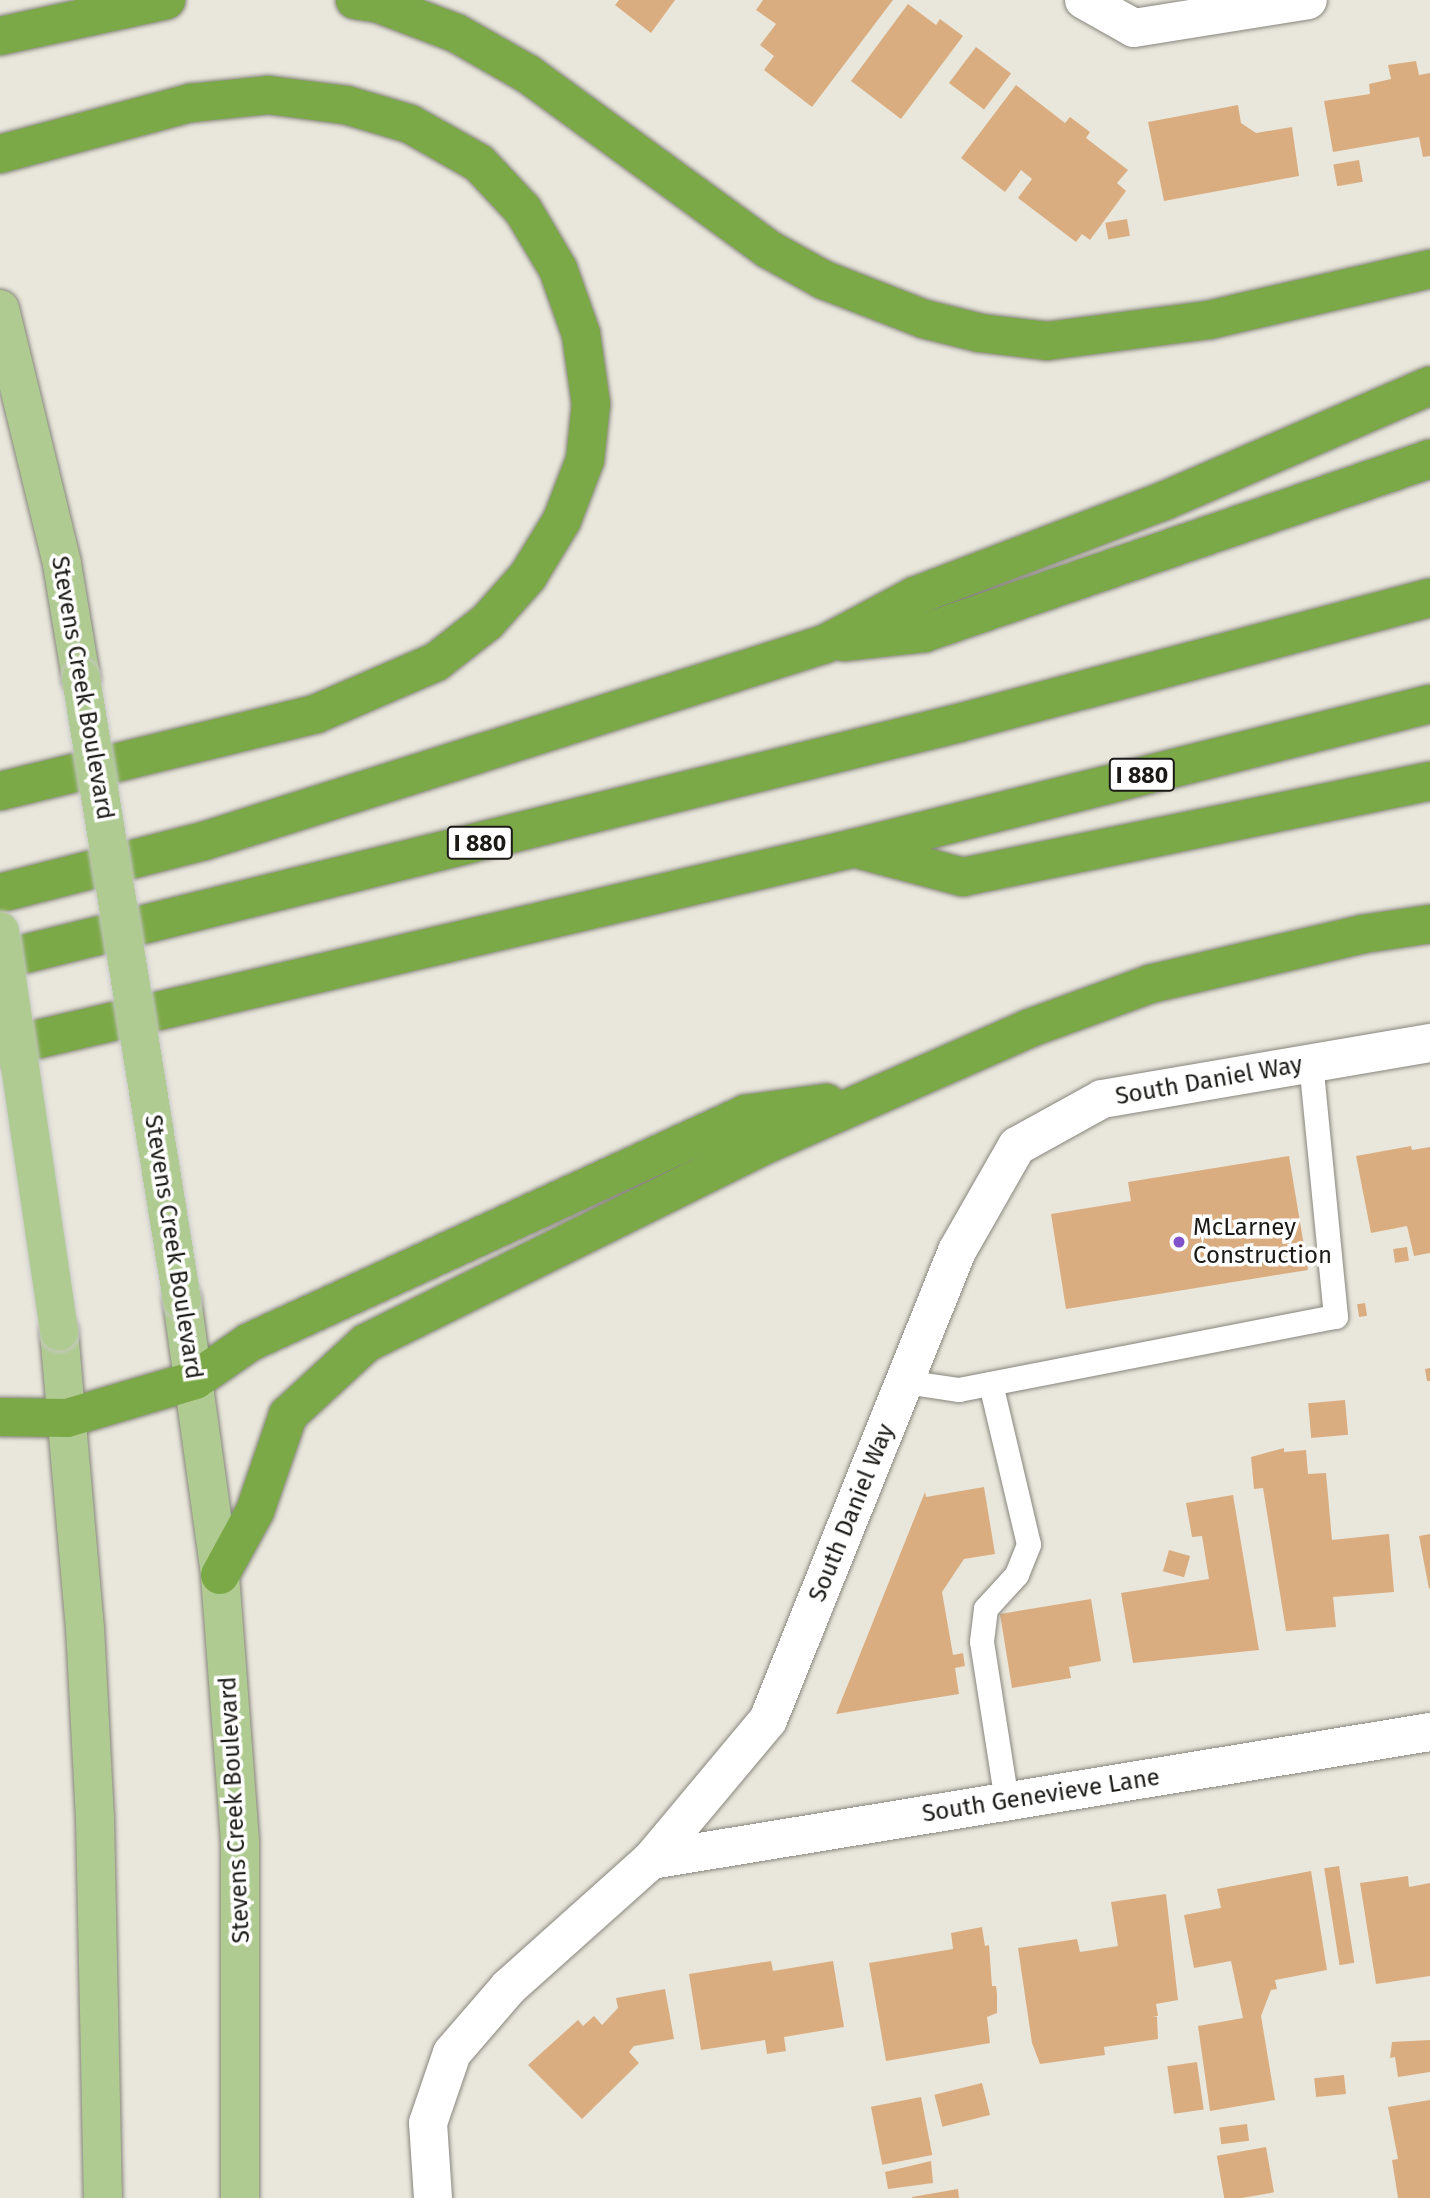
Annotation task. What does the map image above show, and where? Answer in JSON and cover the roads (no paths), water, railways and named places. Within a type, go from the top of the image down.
[{"type":"highway","points":[[0,36],[166,0]]},
{"type":"highway","points":[[355,0],[377,3],[456,33],[528,74],[768,249],[824,280],[924,319],[1046,341],[1209,320],[1430,270]]},
{"type":"highway","points":[[0,154],[191,103],[268,95],[346,105],[410,124],[479,163],[523,210],[558,270],[581,334],[591,404],[584,460],[562,520],[528,576],[487,622],[436,662],[316,714],[0,791]]},
{"type":"highway","points":[[1303,300],[1430,251]]},
{"type":"highway","points":[[0,893],[204,841],[825,644],[915,596],[1164,501],[1430,386]]},
{"type":"highway","points":[[825,644],[924,634],[1430,459]]},
{"type":"highway","name":"I 880","points":[[0,960],[946,726],[1430,598]]},
{"type":"highway","name":"I 880","points":[[0,1048],[855,848],[1430,704]]},
{"type":"highway","points":[[855,848],[963,877],[1430,781]]},
{"type":"highway","points":[[220,1575],[255,1511],[288,1415],[366,1343],[867,1098],[1030,1028],[1150,984],[1363,934],[1430,924]]},
{"type":"highway","points":[[0,1417],[67,1418],[195,1380],[250,1342],[746,1114],[867,1098]]},
{"type":"main road","name":"Stevens Creek Boulevard","points":[[0,309],[39,462],[76,648],[195,1380],[220,1575],[240,1843],[240,2198]]},
{"type":"main road","points":[[0,931],[59,1332],[67,1418],[95,1819],[103,2198]]},
{"type":"street","points":[[1084,0],[1134,28],[1308,0]]},
{"type":"street","name":"South Daniel Way","points":[[433,2198],[428,2123],[452,2053],[509,1987],[651,1860],[768,1720],[957,1251],[1017,1146],[1102,1099],[1430,1043]]},
{"type":"street","name":"South Genevieve Lane","points":[[651,1860],[1430,1732]]},
{"type":"lane","points":[[905,1382],[959,1390],[1336,1317],[1311,1063]]},
{"type":"lane","points":[[991,1384],[1029,1545],[1017,1575],[986,1609],[982,1642],[1007,1801]]},
{"type":"place","name":"McLarney Construction","points":[[1179,1242]]}]
